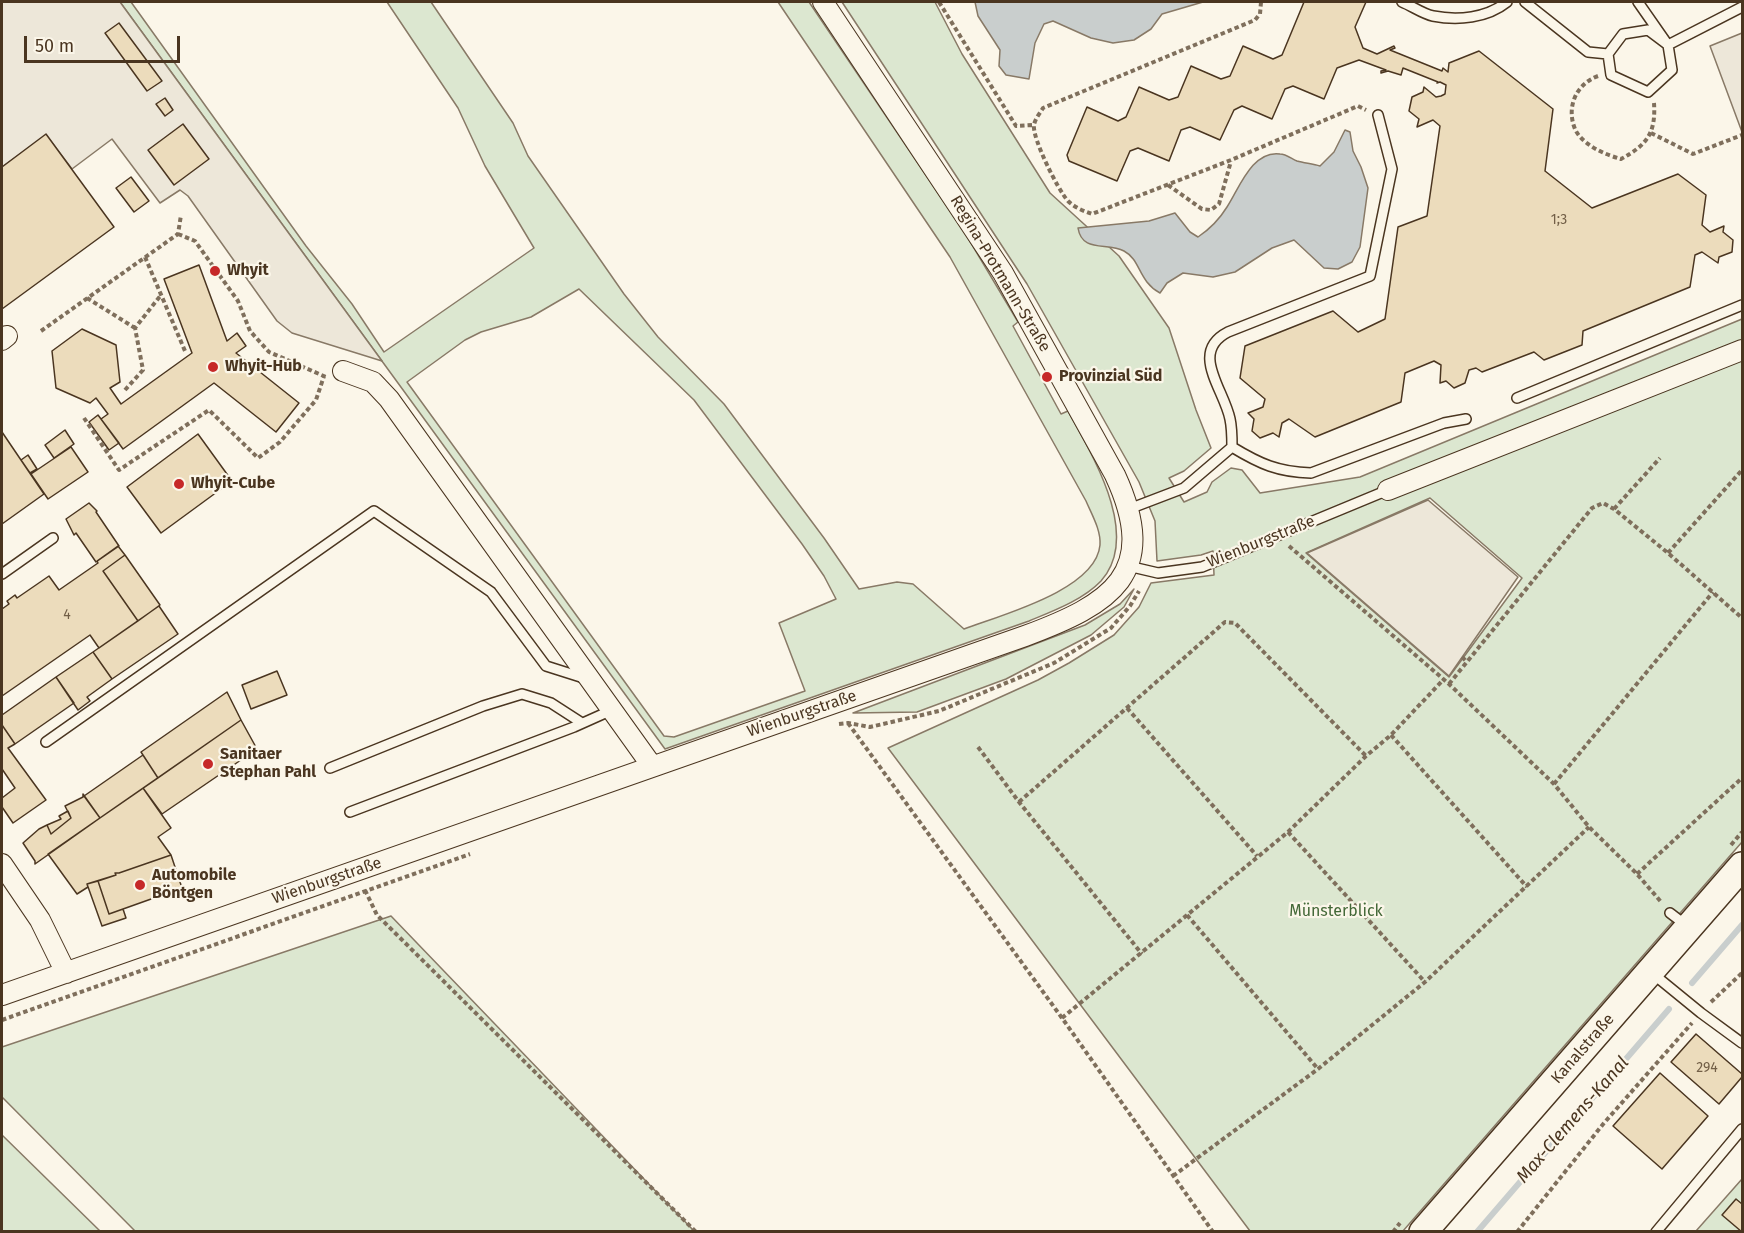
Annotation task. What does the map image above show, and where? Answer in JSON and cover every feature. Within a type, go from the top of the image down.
[{"type":"main road","name":"Kanalstraße","points":[[1423,1232],[1650,972],[1680,920],[1743,866]]},
{"type":"street","name":"Regina-Protmann-Straße","points":[[823,2],[1003,273],[1101,448],[1129,509],[1137,569]]},
{"type":"street","name":"Wienburgstraße","points":[[1388,490],[1743,350]]},
{"type":"street","points":[[334,370],[372,382],[389,399],[652,766]]},
{"type":"street","name":"Wienburgstraße","points":[[2,995],[1046,628],[1086,610],[1105,598],[1118,583],[1137,569]]},
{"type":"street","points":[[2,864],[40,920],[66,973]]},
{"type":"lane","points":[[1402,2],[1432,16],[1466,18],[1497,10],[1507,2]]},
{"type":"lane","points":[[1524,2],[1588,52],[1608,54]]},
{"type":"lane","points":[[1638,2],[1668,45],[1672,70],[1648,92],[1611,75],[1608,54],[1623,34],[1648,30],[1668,45]]},
{"type":"lane","points":[[1668,45],[1743,6]]},
{"type":"lane","points":[[1232,447],[1230,418],[1211,368],[1209,355],[1211,346],[1216,338],[1228,332],[1370,276],[1392,169],[1378,115]]},
{"type":"lane","points":[[1517,398],[1743,305]]},
{"type":"lane","points":[[1232,447],[1259,464],[1293,473],[1311,473],[1444,423],[1466,419]]},
{"type":"lane","points":[[1129,509],[1184,488],[1232,447]]},
{"type":"lane","name":"Wienburgstraße","points":[[1137,569],[1158,573],[1202,567],[1388,490]]},
{"type":"lane","points":[[46,742],[374,512],[491,592],[546,666],[592,681]]},
{"type":"lane","points":[[2,574],[53,538]]},
{"type":"lane","points":[[330,768],[483,706],[522,694],[551,703],[582,723]]},
{"type":"lane","points":[[350,812],[612,710]]},
{"type":"lane","points":[[1650,972],[1743,1043]]},
{"type":"lane","points":[[1656,1232],[1743,1129]]},
{"type":"path","points":[[939,2],[1016,126],[1034,125]]},
{"type":"path","points":[[1261,2],[1260,14],[1255,20],[1043,108],[1034,125],[1036,137],[1051,174],[1068,201],[1080,210],[1092,214],[1231,160],[1358,106],[1378,115]]},
{"type":"path","points":[[1611,75],[1604,74],[1589,80],[1576,92],[1571,109],[1575,131],[1603,154],[1621,159],[1636,151],[1651,133],[1655,120],[1654,103],[1648,92]]},
{"type":"path","points":[[1651,133],[1693,154],[1743,135]]},
{"type":"path","points":[[1168,185],[1202,209],[1211,210],[1219,204],[1231,160]]},
{"type":"path","points":[[41,331],[178,234],[181,215]]},
{"type":"path","points":[[178,234],[195,241],[238,301],[250,331],[269,352],[324,376]]},
{"type":"path","points":[[145,257],[185,351]]},
{"type":"path","points":[[135,328],[161,295]]},
{"type":"path","points":[[87,298],[135,328],[143,370],[124,390]]},
{"type":"path","points":[[84,418],[119,471],[209,410],[258,458],[280,442],[316,400],[324,376],[334,370]]},
{"type":"path","points":[[1614,509],[1660,458]]},
{"type":"path","points":[[1668,553],[1743,470]]},
{"type":"path","points":[[1449,684],[1592,508],[1603,503],[1614,509],[1668,553],[1743,618]]},
{"type":"path","points":[[1278,537],[1444,679],[1554,784],[1589,827],[1680,920]]},
{"type":"path","points":[[1137,569],[1136,598],[1111,628],[1054,663],[939,711],[870,727],[848,723],[1062,1018],[1213,1232]]},
{"type":"path","points":[[1554,784],[1713,592]]},
{"type":"path","points":[[1019,802],[1224,622],[1235,623],[1366,756]]},
{"type":"path","points":[[1462,657],[1467,662]]},
{"type":"path","points":[[1062,1018],[1288,832],[1366,756],[1391,735],[1444,679]]},
{"type":"path","points":[[1126,708],[1257,856]]},
{"type":"path","points":[[1391,735],[1527,887]]},
{"type":"path","points":[[978,747],[1019,802],[1142,954]]},
{"type":"path","points":[[1637,874],[1743,778]]},
{"type":"path","points":[[1173,1176],[1318,1070],[1425,982],[1589,827]]},
{"type":"path","points":[[1288,832],[1425,982]]},
{"type":"path","points":[[358,870],[377,915],[696,1232]]},
{"type":"path","points":[[1187,915],[1318,1070]]},
{"type":"path","points":[[1517,1232],[1604,1123],[1701,1013],[1743,973]]},
{"type":"green space","points":[[120,2],[131,2],[306,246],[352,304],[384,352],[534,248],[485,166],[458,108],[387,2],[431,2],[513,123],[528,156],[624,294],[658,337],[724,404],[859,589],[897,582],[913,584],[964,629],[1022,608],[1065,588],[1095,561],[1100,545],[1099,534],[1086,501],[950,257],[778,2],[809,2],[965,233],[1018,322],[1013,326],[1061,414],[1068,411],[1100,472],[1115,519],[1117,541],[1112,562],[1101,581],[1086,594],[1058,609],[665,749]],"holes":[[[579,289],[694,400],[802,544],[824,576],[836,599],[779,623],[805,691],[674,737],[664,736],[407,382],[465,340],[481,332],[531,317]]]},
{"type":"green space","name":"Münsterblick","points":[[842,2],[935,2],[962,54],[1050,193],[1119,256],[1169,328],[1211,448],[1184,471],[1169,478],[1184,502],[1207,492],[1212,482],[1231,468],[1242,470],[1260,493],[1360,477],[1742,319],[1742,842],[1403,1231],[1250,1231],[888,748],[1038,680],[1114,635],[1139,607],[1151,583],[1214,575],[1213,551],[1201,555],[1157,561],[1155,521],[1139,482],[1027,284]],"holes":[[[1430,498],[1522,578],[1449,677],[1306,553]]]},
{"type":"green space","points":[[1134,589],[1124,607],[1091,635],[1006,679],[917,712],[853,713],[1085,625],[1120,604]]},
{"type":"green space","points":[[391,916],[694,1231],[135,1231],[2,1097],[2,1047]]},
{"type":"green space","points":[[2,1135],[100,1231],[2,1231]]},
{"type":"green space","points":[[1742,1179],[1742,1231],[1696,1231]]},
{"type":"shaded area","points":[[2,2],[120,2],[382,361],[292,333],[277,321],[188,196],[180,190],[160,203],[112,139],[72,169],[46,135],[2,167]]},
{"type":"shaded area","points":[[975,2],[1203,2],[1162,14],[1151,29],[1134,40],[1113,43],[1091,38],[1053,21],[1044,24],[1035,43],[1029,79],[1006,75],[999,66],[1000,50],[978,16]]},
{"type":"shaded area","points":[[1742,33],[1742,132],[1710,46]]},
{"type":"shaded area","points":[[1345,130],[1350,132],[1353,151],[1368,188],[1360,247],[1352,262],[1338,269],[1324,268],[1294,240],[1272,248],[1235,272],[1213,277],[1183,273],[1167,283],[1160,293],[1147,283],[1130,255],[1117,248],[1090,244],[1080,236],[1078,228],[1149,221],[1175,213],[1190,232],[1198,237],[1221,216],[1248,172],[1262,158],[1270,154],[1282,154],[1297,161],[1320,166],[1334,152]]},
{"type":"shaded area","points":[[1428,500],[1518,577],[1449,676],[1307,553]]},
{"type":"building","points":[[1304,2],[1366,2],[1355,27],[1363,48],[1377,54],[1394,46],[1395,48],[1390,50],[1442,71],[1443,68],[1448,72],[1449,63],[1479,51],[1553,109],[1545,171],[1592,208],[1678,174],[1706,195],[1702,225],[1710,232],[1724,226],[1723,232],[1733,240],[1732,252],[1719,257],[1718,263],[1702,252],[1695,255],[1690,287],[1583,331],[1582,345],[1544,360],[1534,352],[1482,372],[1476,368],[1469,370],[1465,383],[1454,388],[1446,381],[1440,383],[1441,365],[1434,361],[1405,373],[1401,402],[1315,437],[1289,419],[1282,423],[1279,437],[1273,433],[1260,438],[1252,431],[1254,419],[1248,413],[1263,407],[1265,399],[1240,378],[1245,346],[1333,311],[1358,332],[1385,319],[1398,227],[1427,216],[1440,126],[1433,120],[1417,127],[1419,119],[1409,111],[1412,97],[1423,92],[1424,87],[1436,97],[1441,96],[1445,94],[1446,85],[1403,68],[1401,75],[1388,71],[1381,73],[1386,70],[1359,60],[1337,68],[1324,99],[1293,86],[1285,89],[1272,119],[1242,106],[1234,110],[1220,140],[1190,127],[1181,130],[1169,161],[1138,148],[1130,151],[1117,181],[1069,161],[1067,155],[1087,107],[1118,121],[1126,117],[1139,87],[1169,100],[1178,97],[1191,66],[1221,79],[1230,76],[1243,46],[1273,59],[1282,55]]},
{"type":"building","points":[[119,23],[162,81],[147,91],[105,33]]},
{"type":"building","points":[[165,98],[173,110],[165,116],[156,104]]},
{"type":"building","points":[[183,124],[209,159],[174,185],[148,150]]},
{"type":"building","points":[[46,134],[114,227],[2,309],[2,167]]},
{"type":"building","points":[[131,177],[149,201],[134,212],[116,188]]},
{"type":"building","name":"Whyit-Hub","points":[[199,265],[227,341],[237,333],[246,346],[236,353],[299,403],[276,432],[214,383],[123,449],[101,419],[108,414],[96,398],[90,403],[56,388],[52,351],[82,329],[116,345],[120,382],[110,388],[121,404],[192,353],[164,279]]},
{"type":"building","points":[[98,415],[119,443],[109,450],[89,422]]},
{"type":"building","points":[[65,430],[74,444],[54,458],[45,445]]},
{"type":"building","points":[[2,432],[44,494],[2,524]]},
{"type":"building","name":"Whyit-Cube","points":[[198,434],[232,481],[161,533],[127,487]]},
{"type":"building","points":[[71,447],[88,472],[48,499],[31,474]]},
{"type":"building","points":[[28,455],[37,469],[30,473],[21,460]]},
{"type":"building","points":[[89,503],[97,511],[119,546],[96,562],[76,533],[74,535],[66,519]]},
{"type":"building","points":[[118,546],[125,555],[103,571],[138,621],[99,648],[90,635],[2,696],[2,609],[9,604],[7,601],[15,595],[17,598],[49,576],[59,590]]},
{"type":"building","points":[[125,555],[160,605],[138,621],[103,571]]},
{"type":"building","points":[[159,606],[178,634],[112,679],[93,652]]},
{"type":"building","points":[[93,652],[112,679],[87,697],[90,701],[78,710],[56,677]]},
{"type":"building","points":[[277,671],[287,695],[251,709],[242,685]]},
{"type":"building","points":[[56,677],[74,703],[15,744],[2,725],[2,715]]},
{"type":"building","points":[[227,692],[241,720],[158,778],[141,752]]},
{"type":"building","name":"Sanitaer Stephan Pahl","points":[[241,720],[257,749],[162,814],[143,788]]},
{"type":"building","points":[[2,725],[15,744],[8,748],[46,800],[13,823],[2,807],[2,798],[15,788],[2,769]]},
{"type":"building","points":[[143,755],[158,778],[100,818],[84,796]]},
{"type":"building","points":[[143,788],[171,828],[158,837],[171,855],[87,884],[88,887],[77,894],[48,854]]},
{"type":"building","points":[[83,794],[100,818],[35,864],[23,843],[39,829],[47,825],[51,834],[71,818],[65,806],[83,797]]},
{"type":"building","points":[[68,811],[71,818],[51,834],[47,825],[61,819],[59,816]]},
{"type":"building","name":"Automobile Böntgen","points":[[171,855],[182,888],[109,914],[98,881],[116,875],[115,873]]},
{"type":"building","points":[[98,881],[109,914],[123,909],[126,918],[102,926],[87,884]]},
{"type":"building","points":[[1696,1034],[1742,1074],[1742,1077],[1719,1104],[1671,1062]]},
{"type":"building","points":[[1660,1073],[1708,1116],[1662,1169],[1613,1126]]},
{"type":"building","points":[[1736,1199],[1742,1204],[1742,1232],[1722,1215]]},
{"type":"waterway","name":"Max-Clemens-Kanal","points":[[1692,983],[1742,925]]},
{"type":"waterway","name":"Max-Clemens-Kanal","points":[[1477,1232],[1669,1009]]},
{"type":"place","name":"Whyit","points":[[215,271]]},
{"type":"place","name":"Whyit-Hub","points":[[213,367]]},
{"type":"place","name":"Provinzial Süd","points":[[1047,377]]},
{"type":"place","name":"Whyit-Cube","points":[[179,484]]},
{"type":"place","name":"Sanitaer Stephan Pahl","points":[[208,764]]},
{"type":"place","name":"Automobile Böntgen","points":[[140,885]]}]
